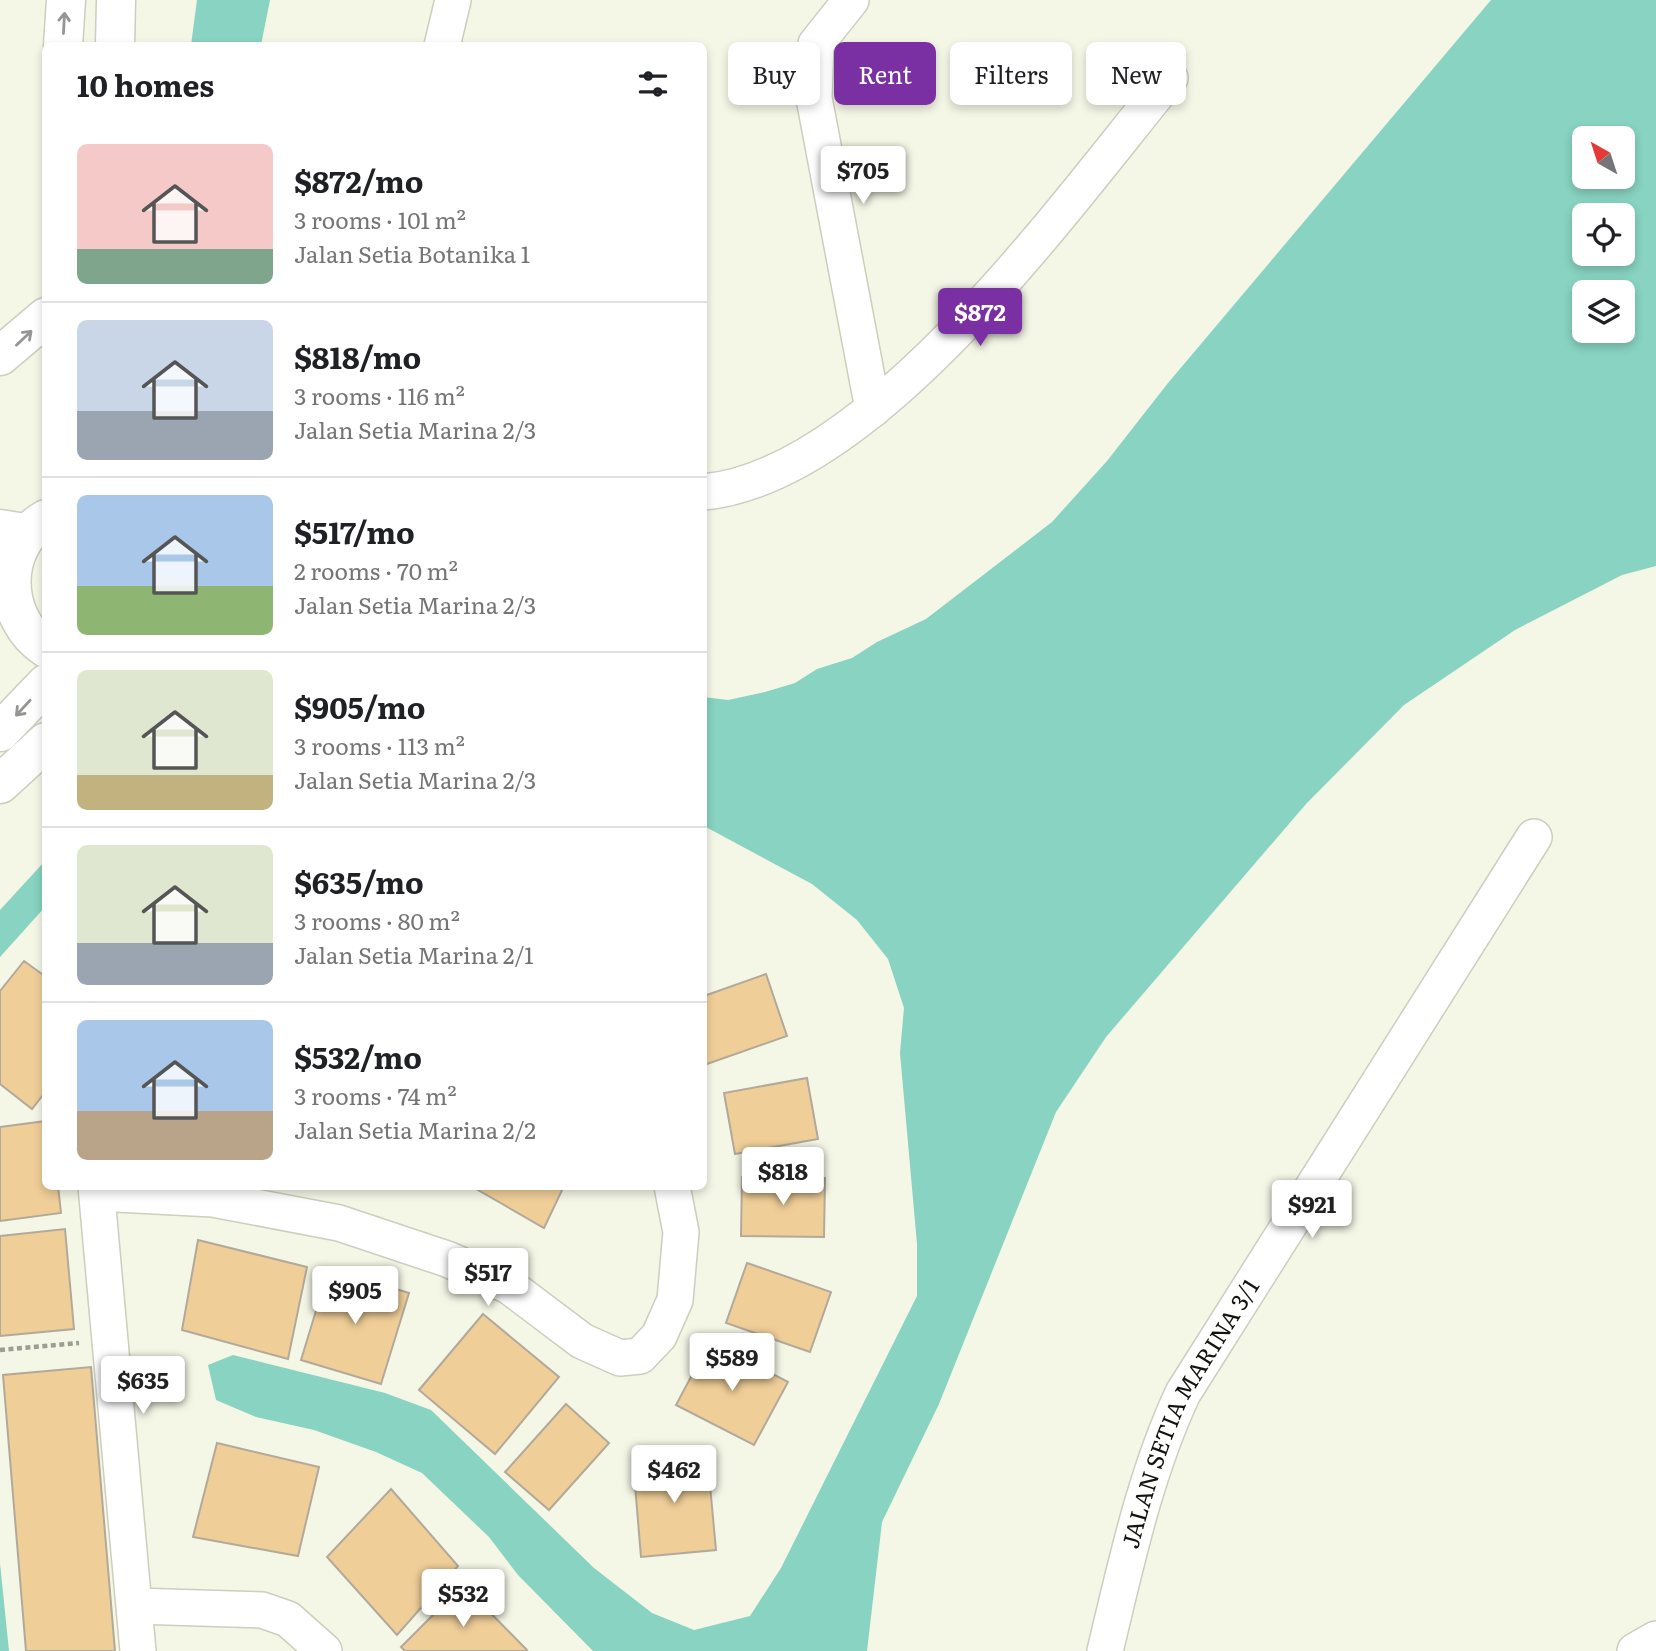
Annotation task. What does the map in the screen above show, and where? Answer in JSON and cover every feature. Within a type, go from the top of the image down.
[{"type":"street","points":[[62,42],[66,0]]},
{"type":"street","points":[[115,42],[116,0]]},
{"type":"street","points":[[443,42],[453,0]]},
{"type":"street","points":[[851,0],[816,44],[814,98],[873,409]]},
{"type":"street","points":[[707,492],[728,489],[794,462],[873,409],[982,308],[1148,105]]},
{"type":"street","points":[[0,356],[42,320]]},
{"type":"street","points":[[24,527],[3,572],[7,629],[42,646]]},
{"type":"street","points":[[0,732],[42,688]]},
{"type":"street","points":[[0,784],[42,746]]},
{"type":"street","name":"JALAN SETIA MARINA 3/1","points":[[1105,1651],[1135,1531],[1170,1420],[1183,1393],[1534,837]]},
{"type":"street","points":[[138,1651],[96,1190],[213,1199],[339,1223],[447,1259],[509,1286],[582,1341],[620,1358],[640,1356],[659,1336],[675,1300],[681,1232],[673,1190]]},
{"type":"street","points":[[135,1605],[262,1610],[288,1619],[324,1651]]},
{"type":"street","points":[[1635,1651],[1656,1639]]},
{"type":"path","points":[[0,1350],[108,1340]]},
{"type":"water","points":[[197,0],[270,0],[262,42],[191,42]]},
{"type":"water","points":[[1491,0],[1656,0],[1656,566],[1622,575],[1515,630],[1404,705],[1306,804],[1106,1037],[1056,1112],[939,1404],[882,1522],[867,1651],[593,1651],[518,1575],[489,1537],[422,1473],[376,1452],[314,1430],[256,1417],[216,1400],[208,1365],[233,1355],[385,1393],[431,1410],[594,1568],[652,1613],[694,1630],[750,1616],[781,1568],[917,1296],[917,1244],[900,1053],[904,1008],[888,959],[857,920],[812,884],[707,828],[707,697],[728,700],[765,692],[795,683],[817,669],[852,658],[877,642],[926,619],[1052,522],[1107,461],[1168,383]]},
{"type":"water","points":[[42,864],[42,910],[0,957],[0,910]]},
{"type":"water","points":[[0,1563],[9,1651],[0,1651]]},
{"type":"building","points":[[24,961],[42,974],[42,1096],[32,1109],[0,1084],[0,991]]},
{"type":"building","points":[[766,974],[787,1036],[707,1064],[707,995]]},
{"type":"building","points":[[807,1078],[818,1139],[735,1154],[724,1093]]},
{"type":"building","points":[[42,1122],[42,1190],[58,1190],[61,1213],[0,1221],[0,1127]]},
{"type":"building","points":[[742,1177],[825,1178],[824,1237],[741,1236]]},
{"type":"building","points":[[478,1190],[562,1190],[544,1228]]},
{"type":"building","points":[[65,1229],[74,1329],[0,1336],[0,1236]]},
{"type":"building","points":[[198,1240],[307,1267],[288,1359],[182,1330]]},
{"type":"building","points":[[747,1263],[831,1292],[810,1352],[726,1323]]},
{"type":"building","points":[[329,1268],[409,1293],[381,1384],[301,1360]]},
{"type":"building","points":[[483,1314],[559,1377],[495,1454],[419,1390]]},
{"type":"building","points":[[710,1341],[788,1382],[754,1445],[676,1405]]},
{"type":"building","points":[[91,1367],[115,1651],[26,1651],[3,1375]]},
{"type":"building","points":[[566,1404],[609,1443],[549,1510],[505,1472]]},
{"type":"building","points":[[217,1443],[319,1467],[298,1556],[193,1537]]},
{"type":"building","points":[[707,1453],[716,1550],[641,1557],[633,1461]]},
{"type":"building","points":[[391,1489],[458,1566],[397,1635],[327,1557]]},
{"type":"building","points":[[463,1585],[527,1650],[405,1651],[401,1647]]}]
